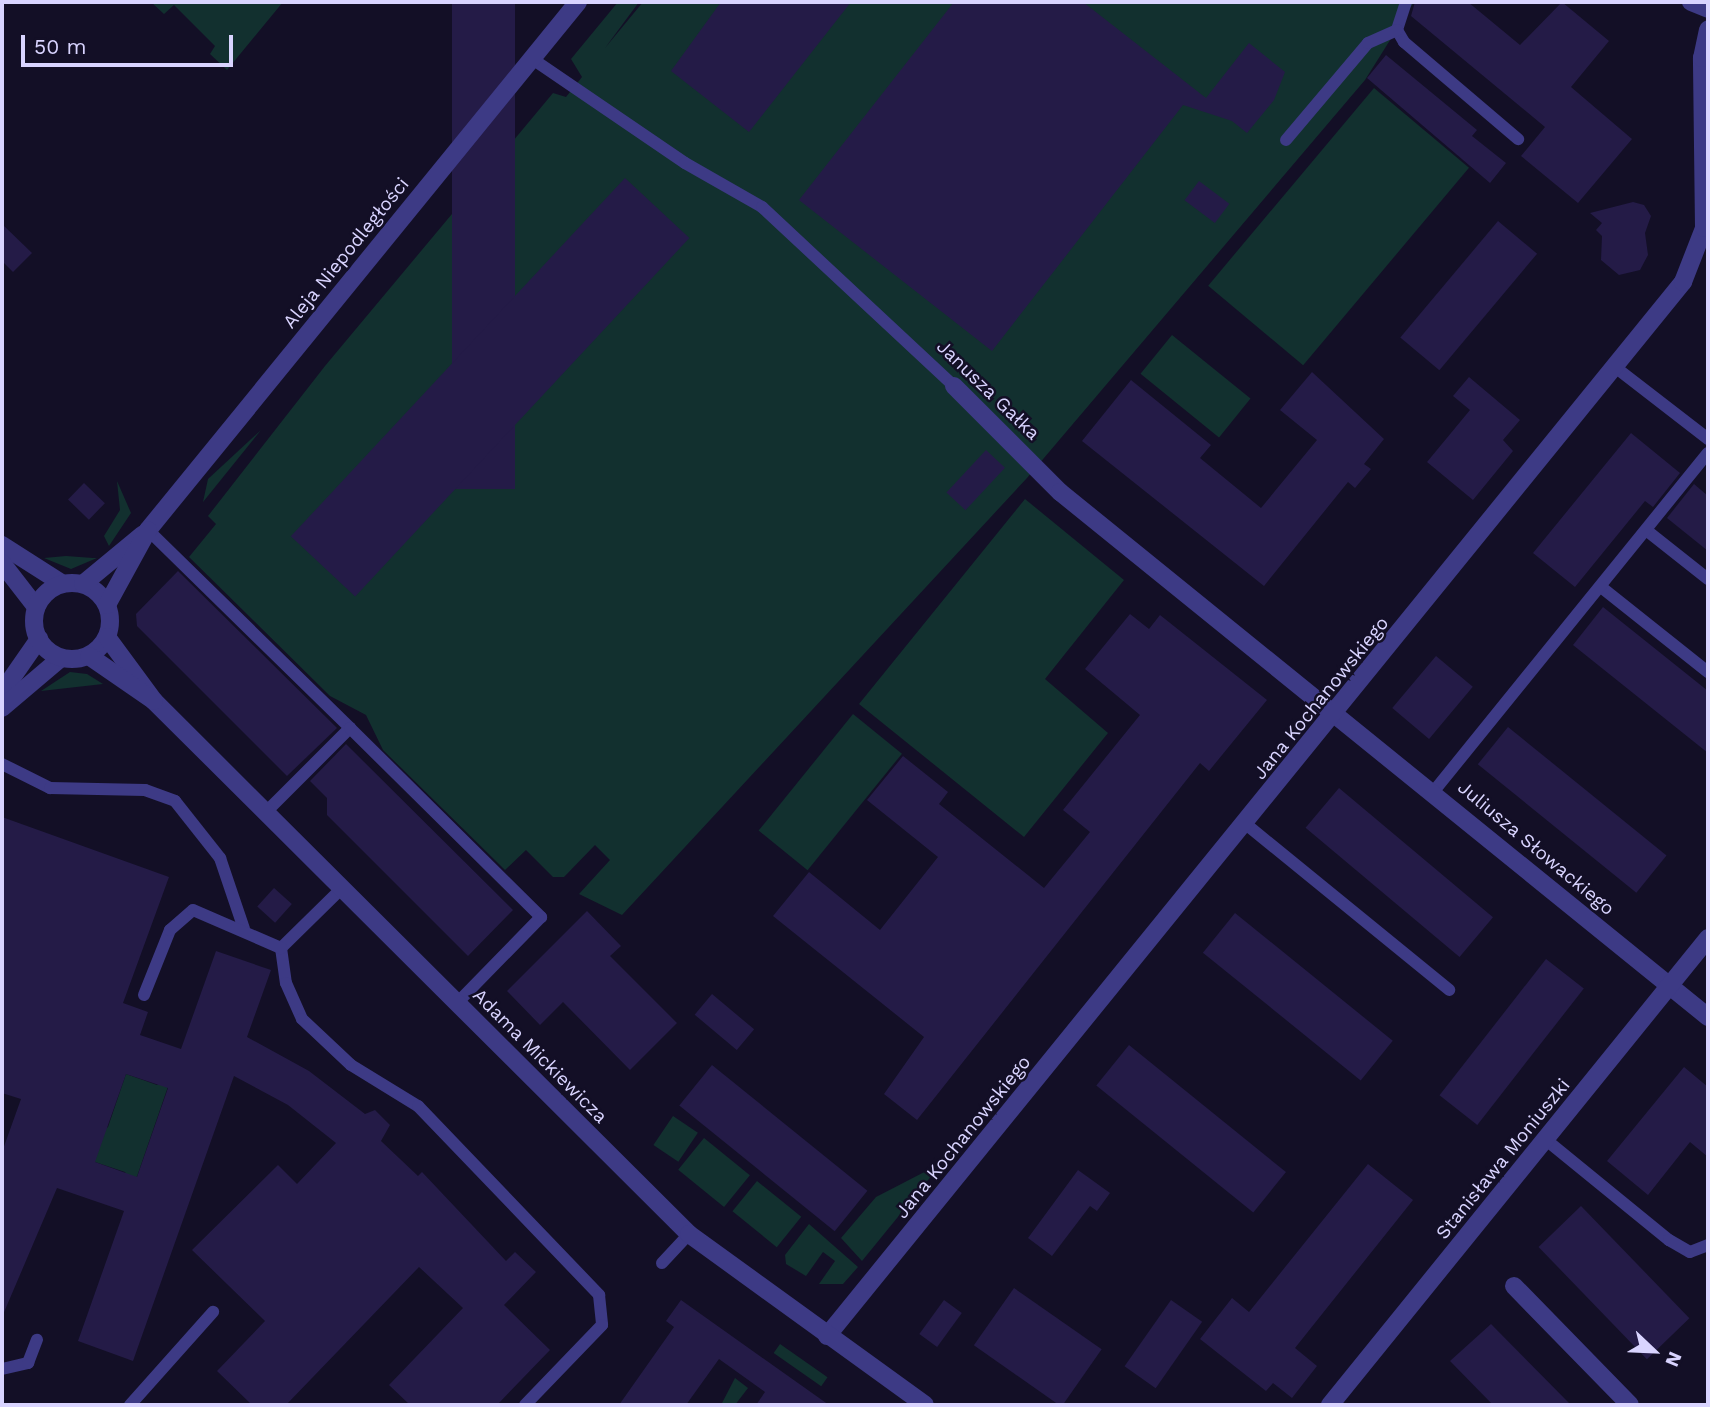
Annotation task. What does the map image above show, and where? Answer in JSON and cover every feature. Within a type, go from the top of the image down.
[{"type":"street","name":"Aleja Niepodległości","points":[[107,605],[148,530],[578,2]]},
{"type":"street","points":[[1691,2],[1708,9]]},
{"type":"street","name":"Jana Kochanowskiego","points":[[827,1336],[1247,825],[1683,282],[1706,228],[1702,58],[1708,30]]},
{"type":"street","name":"Janusza Gałka","points":[[954,386],[1060,492],[1336,713]]},
{"type":"street","name":"Aleja Niepodległości","points":[[83,584],[148,530]]},
{"type":"street","points":[[2,545],[63,584],[83,584],[107,605],[107,637],[89,656],[61,658],[2,708]]},
{"type":"street","points":[[2,563],[36,607],[38,639],[2,692]]},
{"type":"street","points":[[36,607],[63,584]]},
{"type":"street","name":"Adama Mickiewicza","points":[[107,637],[154,701],[689,1234],[925,1405]]},
{"type":"street","points":[[38,639],[61,658]]},
{"type":"street","name":"Adama Mickiewicza","points":[[89,656],[154,701]]},
{"type":"street","name":"Juliusza Słowackiego","points":[[1336,713],[1708,1017]]},
{"type":"street","name":"Stanisława Moniuszki","points":[[1330,1405],[1708,939]]},
{"type":"street","points":[[1514,1286],[1629,1405]]},
{"type":"lane","points":[[1286,140],[1368,43],[1396,30],[1406,2]]},
{"type":"lane","points":[[1396,30],[1518,139]]},
{"type":"lane","name":"Janusza Gałka","points":[[531,58],[607,105],[685,163],[762,207],[954,386]]},
{"type":"lane","points":[[1615,367],[1708,439]]},
{"type":"lane","points":[[1434,791],[1708,453]]},
{"type":"lane","points":[[148,530],[541,917],[457,1003]]},
{"type":"lane","points":[[1646,530],[1708,579]]},
{"type":"lane","points":[[1601,587],[1708,672]]},
{"type":"lane","points":[[266,813],[350,729]]},
{"type":"lane","points":[[2,764],[50,788],[145,790],[176,801],[220,858],[244,929]]},
{"type":"lane","points":[[1247,825],[1448,990]]},
{"type":"lane","points":[[281,948],[342,888]]},
{"type":"lane","points":[[144,995],[183,913],[208,913],[281,948]]},
{"type":"lane","points":[[281,948],[286,983],[302,1019],[351,1065],[418,1106],[599,1295],[602,1325],[525,1405]]},
{"type":"lane","points":[[1545,1139],[1669,1240],[1690,1252],[1708,1245]]},
{"type":"lane","points":[[662,1263],[689,1234]]},
{"type":"lane","points":[[130,1405],[213,1312]]},
{"type":"lane","points":[[2,1369],[28,1363],[37,1340]]},
{"type":"green space","points":[[151,2],[283,2],[227,70],[210,54],[215,46],[174,5],[164,14]]},
{"type":"green space","points":[[618,2],[639,2],[605,48],[643,2],[1414,2],[1365,80],[1027,478],[622,915],[579,894],[610,860],[595,845],[564,877],[553,877],[526,850],[505,870],[383,750],[366,715],[330,696],[189,557],[216,524],[208,516],[325,366],[553,93],[566,97],[582,77],[571,59]]},
{"type":"green space","points":[[1374,88],[1469,168],[1303,365],[1208,286]]},
{"type":"green space","points":[[1172,335],[1250,399],[1219,437],[1141,374]]},
{"type":"green space","points":[[261,430],[203,502],[208,479]]},
{"type":"green space","points":[[117,481],[131,513],[109,546],[104,536],[120,510]]},
{"type":"green space","points":[[1025,499],[1124,580],[1045,679],[1108,733],[1024,837],[859,704]]},
{"type":"green space","points":[[44,558],[97,558],[71,569]]},
{"type":"green space","points":[[70,672],[87,674],[103,684],[41,691]]},
{"type":"green space","points":[[853,714],[902,754],[808,870],[759,831]]},
{"type":"green space","points":[[126,1074],[157,1085],[172,1075],[133,1188],[125,1172],[71,1154],[108,1127]]},
{"type":"green space","points":[[673,1116],[698,1133],[678,1162],[653,1145]]},
{"type":"green space","points":[[704,1138],[750,1175],[724,1207],[678,1170]]},
{"type":"green space","points":[[936,1166],[937,1169],[862,1261],[841,1238],[876,1197]]},
{"type":"green space","points":[[757,1181],[801,1217],[777,1247],[732,1211]]},
{"type":"green space","points":[[809,1224],[858,1267],[843,1284],[819,1284],[835,1261],[823,1252],[806,1276],[786,1264],[785,1255]]},
{"type":"green space","points":[[780,1344],[828,1377],[821,1386],[774,1353]]},
{"type":"green space","points":[[735,1378],[748,1388],[735,1405],[721,1405]]},
{"type":"building","points":[[452,2],[515,2],[515,489],[452,489]]},
{"type":"building","points":[[721,2],[851,2],[749,132],[671,71]]},
{"type":"building","points":[[954,2],[1083,2],[1206,98],[1249,43],[1285,72],[1274,100],[1247,133],[1232,121],[1183,105],[992,351],[799,200]]},
{"type":"building","points":[[1415,2],[1468,2],[1520,45],[1562,2],[1609,41],[1571,87],[1632,139],[1578,203],[1521,156],[1545,127],[1411,16]]},
{"type":"building","points":[[1386,55],[1477,130],[1472,136],[1506,163],[1490,183],[1367,78]]},
{"type":"building","points":[[625,178],[689,238],[355,596],[291,536]]},
{"type":"building","points":[[1199,181],[1229,204],[1215,223],[1185,200]]},
{"type":"building","points":[[1633,202],[1644,205],[1651,216],[1645,233],[1648,255],[1640,270],[1619,275],[1601,260],[1602,236],[1596,230],[1602,223],[1590,213]]},
{"type":"building","points":[[1498,221],[1537,254],[1439,370],[1400,337]]},
{"type":"building","points":[[2,224],[32,253],[13,272],[2,261]]},
{"type":"building","points":[[1312,372],[1384,439],[1364,464],[1371,469],[1355,488],[1348,482],[1264,586],[1082,441],[1131,380],[1211,445],[1200,458],[1261,508],[1317,440],[1280,410]]},
{"type":"building","points":[[1469,377],[1520,420],[1503,440],[1513,451],[1473,500],[1427,462],[1470,410],[1453,396]]},
{"type":"building","points":[[1631,433],[1680,473],[1653,507],[1645,501],[1575,587],[1533,553]]},
{"type":"building","points":[[986,450],[1005,468],[965,510],[946,492]]},
{"type":"building","points":[[84,483],[105,503],[89,520],[68,500]]},
{"type":"building","points":[[1694,484],[1708,496],[1708,551],[1667,518]]},
{"type":"building","points":[[178,571],[337,728],[287,776],[137,626],[136,614]]},
{"type":"building","points":[[1603,607],[1708,691],[1708,753],[1573,645]]},
{"type":"building","points":[[1130,614],[1149,629],[1160,615],[1267,700],[1209,771],[1200,763],[917,1120],[884,1094],[924,1037],[773,916],[809,872],[880,930],[938,857],[867,800],[903,756],[948,792],[939,804],[1044,888],[1090,832],[1063,810],[1140,715],[1085,669]]},
{"type":"building","points":[[1436,656],[1473,687],[1429,739],[1392,708]]},
{"type":"building","points":[[1508,727],[1667,855],[1636,893],[1478,764]]},
{"type":"building","points":[[346,744],[513,910],[468,956],[327,815],[327,798],[310,781]]},
{"type":"building","points":[[1339,788],[1493,917],[1460,957],[1306,828]]},
{"type":"building","points":[[2,817],[169,877],[123,1003],[148,1012],[140,1035],[181,1049],[216,951],[271,970],[247,1037],[309,1071],[365,1114],[375,1110],[390,1125],[381,1141],[418,1176],[422,1172],[506,1261],[515,1252],[536,1272],[504,1305],[550,1350],[497,1405],[410,1405],[389,1385],[463,1308],[419,1267],[286,1405],[252,1405],[217,1371],[265,1321],[192,1250],[278,1165],[297,1184],[336,1143],[288,1105],[234,1076],[133,1361],[78,1341],[124,1211],[57,1188],[2,1317],[2,1152],[21,1099],[2,1093]],"holes":[[[126,1074],[168,1088],[137,1177],[95,1162]]]},
{"type":"building","points":[[274,888],[292,904],[275,923],[257,907]]},
{"type":"building","points":[[587,911],[621,946],[610,956],[677,1023],[630,1070],[563,1002],[540,1025],[507,991]]},
{"type":"building","points":[[1235,913],[1393,1041],[1361,1080],[1203,953]]},
{"type":"building","points":[[1546,959],[1584,989],[1477,1125],[1439,1095]]},
{"type":"building","points":[[712,994],[754,1029],[737,1050],[695,1015]]},
{"type":"building","points":[[1129,1045],[1286,1172],[1253,1213],[1096,1085]]},
{"type":"building","points":[[712,1065],[867,1191],[835,1231],[679,1105]]},
{"type":"building","points":[[1684,1067],[1708,1087],[1708,1157],[1690,1142],[1648,1195],[1607,1161]]},
{"type":"building","points":[[1368,1164],[1413,1200],[1295,1348],[1317,1366],[1292,1398],[1273,1383],[1266,1391],[1200,1339],[1232,1298],[1249,1312]]},
{"type":"building","points":[[1078,1170],[1110,1193],[1097,1211],[1090,1206],[1052,1256],[1028,1238]]},
{"type":"building","points":[[1581,1206],[1689,1318],[1647,1359],[1539,1247]]},
{"type":"building","points":[[1014,1288],[1102,1349],[1063,1405],[1059,1405],[974,1345]]},
{"type":"building","points":[[681,1300],[829,1405],[756,1405],[765,1392],[719,1359],[686,1405],[619,1405],[674,1327],[666,1321]]},
{"type":"building","points":[[944,1300],[962,1313],[937,1347],[919,1334]]},
{"type":"building","points":[[1171,1300],[1202,1322],[1156,1388],[1125,1366]]},
{"type":"building","points":[[1491,1324],[1571,1405],[1493,1405],[1450,1361]]}]
